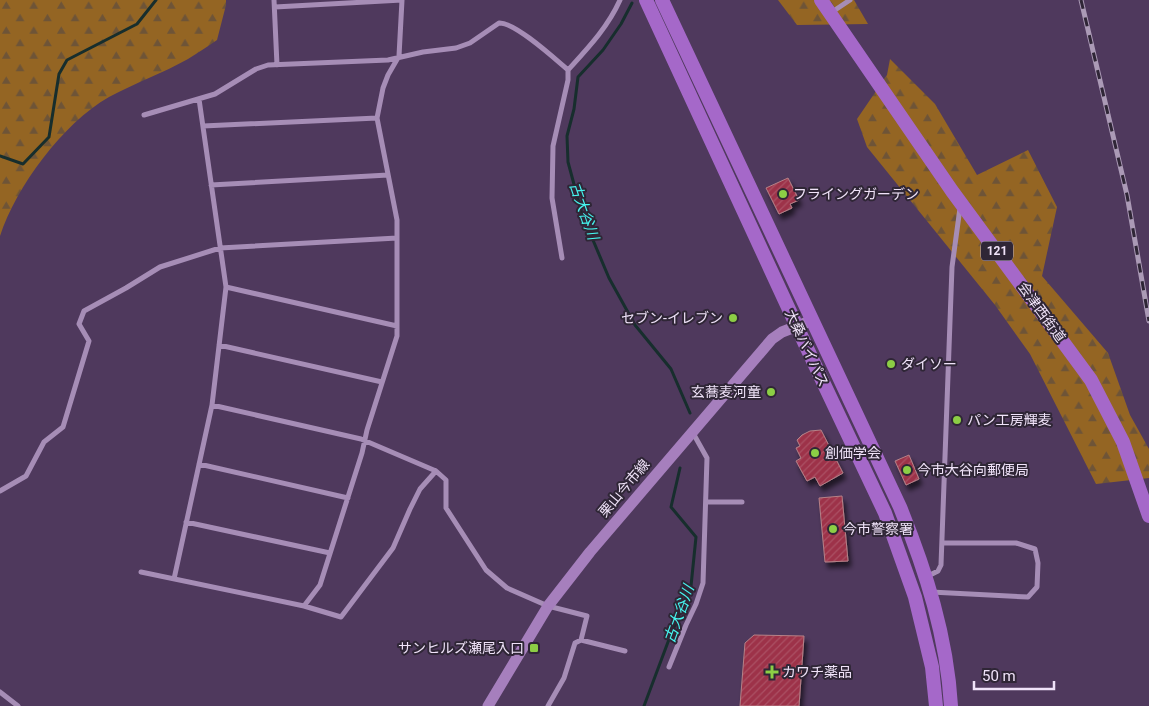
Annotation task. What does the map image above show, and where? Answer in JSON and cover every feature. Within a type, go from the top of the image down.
[{"type":"highway","name":"大桑バイパス","points":[[646,0],[796,326],[885,513],[915,596],[932,667],[936,706]]},
{"type":"highway","name":"大桑バイパス","points":[[662,0],[910,531],[926,577],[942,641],[951,706]]},
{"type":"highway","name":"会津西街道","points":[[821,0],[961,202],[1091,380],[1123,442],[1149,516]]},
{"type":"highway","points":[[894,538],[910,531]]},
{"type":"main road","name":"栗山今市線","points":[[488,706],[548,606],[590,552],[772,339],[782,332],[813,320]]},
{"type":"street","points":[[274,0],[277,65]]},
{"type":"street","points":[[275,7],[402,0],[398,57],[388,74],[383,88],[377,118],[397,220],[397,336],[320,585],[304,606]]},
{"type":"street","points":[[562,258],[552,198],[553,146],[568,80],[568,70],[591,45],[614,13],[620,0]]},
{"type":"street","points":[[829,14],[850,0]]},
{"type":"street","points":[[144,115],[215,94],[268,65],[388,60],[423,52],[456,48],[470,43],[499,23],[504,23],[525,35],[568,70]]},
{"type":"street","points":[[174,579],[212,405],[226,287],[199,99]]},
{"type":"street","points":[[203,126],[377,118]]},
{"type":"street","points":[[211,185],[388,175]]},
{"type":"street","points":[[926,577],[938,571],[941,565],[952,267],[961,202]]},
{"type":"street","points":[[0,491],[26,476],[44,442],[62,427],[89,341],[79,324],[84,311],[160,267],[220,248],[397,238]]},
{"type":"street","points":[[226,287],[397,326]]},
{"type":"street","points":[[219,345],[382,382]]},
{"type":"street","points":[[212,405],[364,441],[436,471],[446,480],[446,508],[486,570],[506,588],[548,606],[587,616],[581,640]]},
{"type":"street","points":[[669,667],[703,584],[707,458],[692,432]]},
{"type":"street","points":[[199,464],[348,498]]},
{"type":"street","points":[[141,572],[304,606],[341,617],[393,548],[420,489],[436,471]]},
{"type":"street","points":[[707,502],[742,502]]},
{"type":"street","points":[[186,522],[330,553]]},
{"type":"street","points":[[930,592],[1028,597],[1037,587],[1038,563],[1035,549],[1016,543],[942,543]]},
{"type":"street","points":[[548,706],[564,678],[574,643],[581,640],[625,651]]},
{"type":"street","points":[[0,692],[18,706]]},
{"type":"green space","points":[[0,0],[226,0],[226,5],[217,40],[192,57],[109,97],[92,108],[59,139],[29,177],[7,217],[0,236]]},
{"type":"green space","points":[[778,0],[854,0],[868,24],[797,25]]},
{"type":"green space","points":[[890,59],[935,104],[977,175],[1028,150],[1057,207],[1042,276],[1108,353],[1130,415],[1149,449],[1149,478],[1096,484],[1030,354],[995,305],[867,147],[857,119],[887,75]]},
{"type":"building","name":"フライングガーデン","points":[[788,178],[799,200],[790,204],[792,208],[779,214],[766,188]]},
{"type":"building","name":"創価学会","points":[[821,430],[843,473],[820,486],[815,477],[807,481],[796,461],[801,458],[796,448],[800,446],[797,440],[802,435],[810,431]]},
{"type":"building","name":"今市大谷向郵便局","points":[[909,455],[919,479],[906,485],[895,461]]},
{"type":"building","name":"今市警察署","points":[[842,496],[848,561],[825,562],[819,498]]},
{"type":"building","name":"カワチ薬品","points":[[754,635],[804,636],[799,706],[740,706],[745,643]]},
{"type":"waterway","points":[[0,156],[23,164],[49,137],[59,74],[67,60],[137,24],[156,0]]},
{"type":"waterway","name":"古大谷川","points":[[632,3],[621,24],[603,50],[578,77],[574,109],[567,136],[568,162],[582,214],[609,278],[635,325],[671,369],[690,413]]},
{"type":"waterway","name":"古大谷川","points":[[644,706],[691,586],[696,537],[671,507],[680,468]]},
{"type":"railway","points":[[1081,0],[1127,195],[1149,321]]},
{"type":"place","name":"フライングガーデン","points":[[783,194]]},
{"type":"place","name":"セブン-イレブン","points":[[733,318]]},
{"type":"place","name":"ダイソー","points":[[891,364]]},
{"type":"place","name":"玄蕎麦河童","points":[[771,392]]},
{"type":"place","name":"パン工房輝麦","points":[[957,420]]},
{"type":"place","name":"創価学会","points":[[815,453]]},
{"type":"place","name":"今市大谷向郵便局","points":[[907,470]]},
{"type":"place","name":"今市警察署","points":[[833,529]]},
{"type":"place","name":"サンヒルズ瀬尾入口","points":[[534,648]]},
{"type":"place","name":"カワチ薬品","points":[[772,672]]}]
